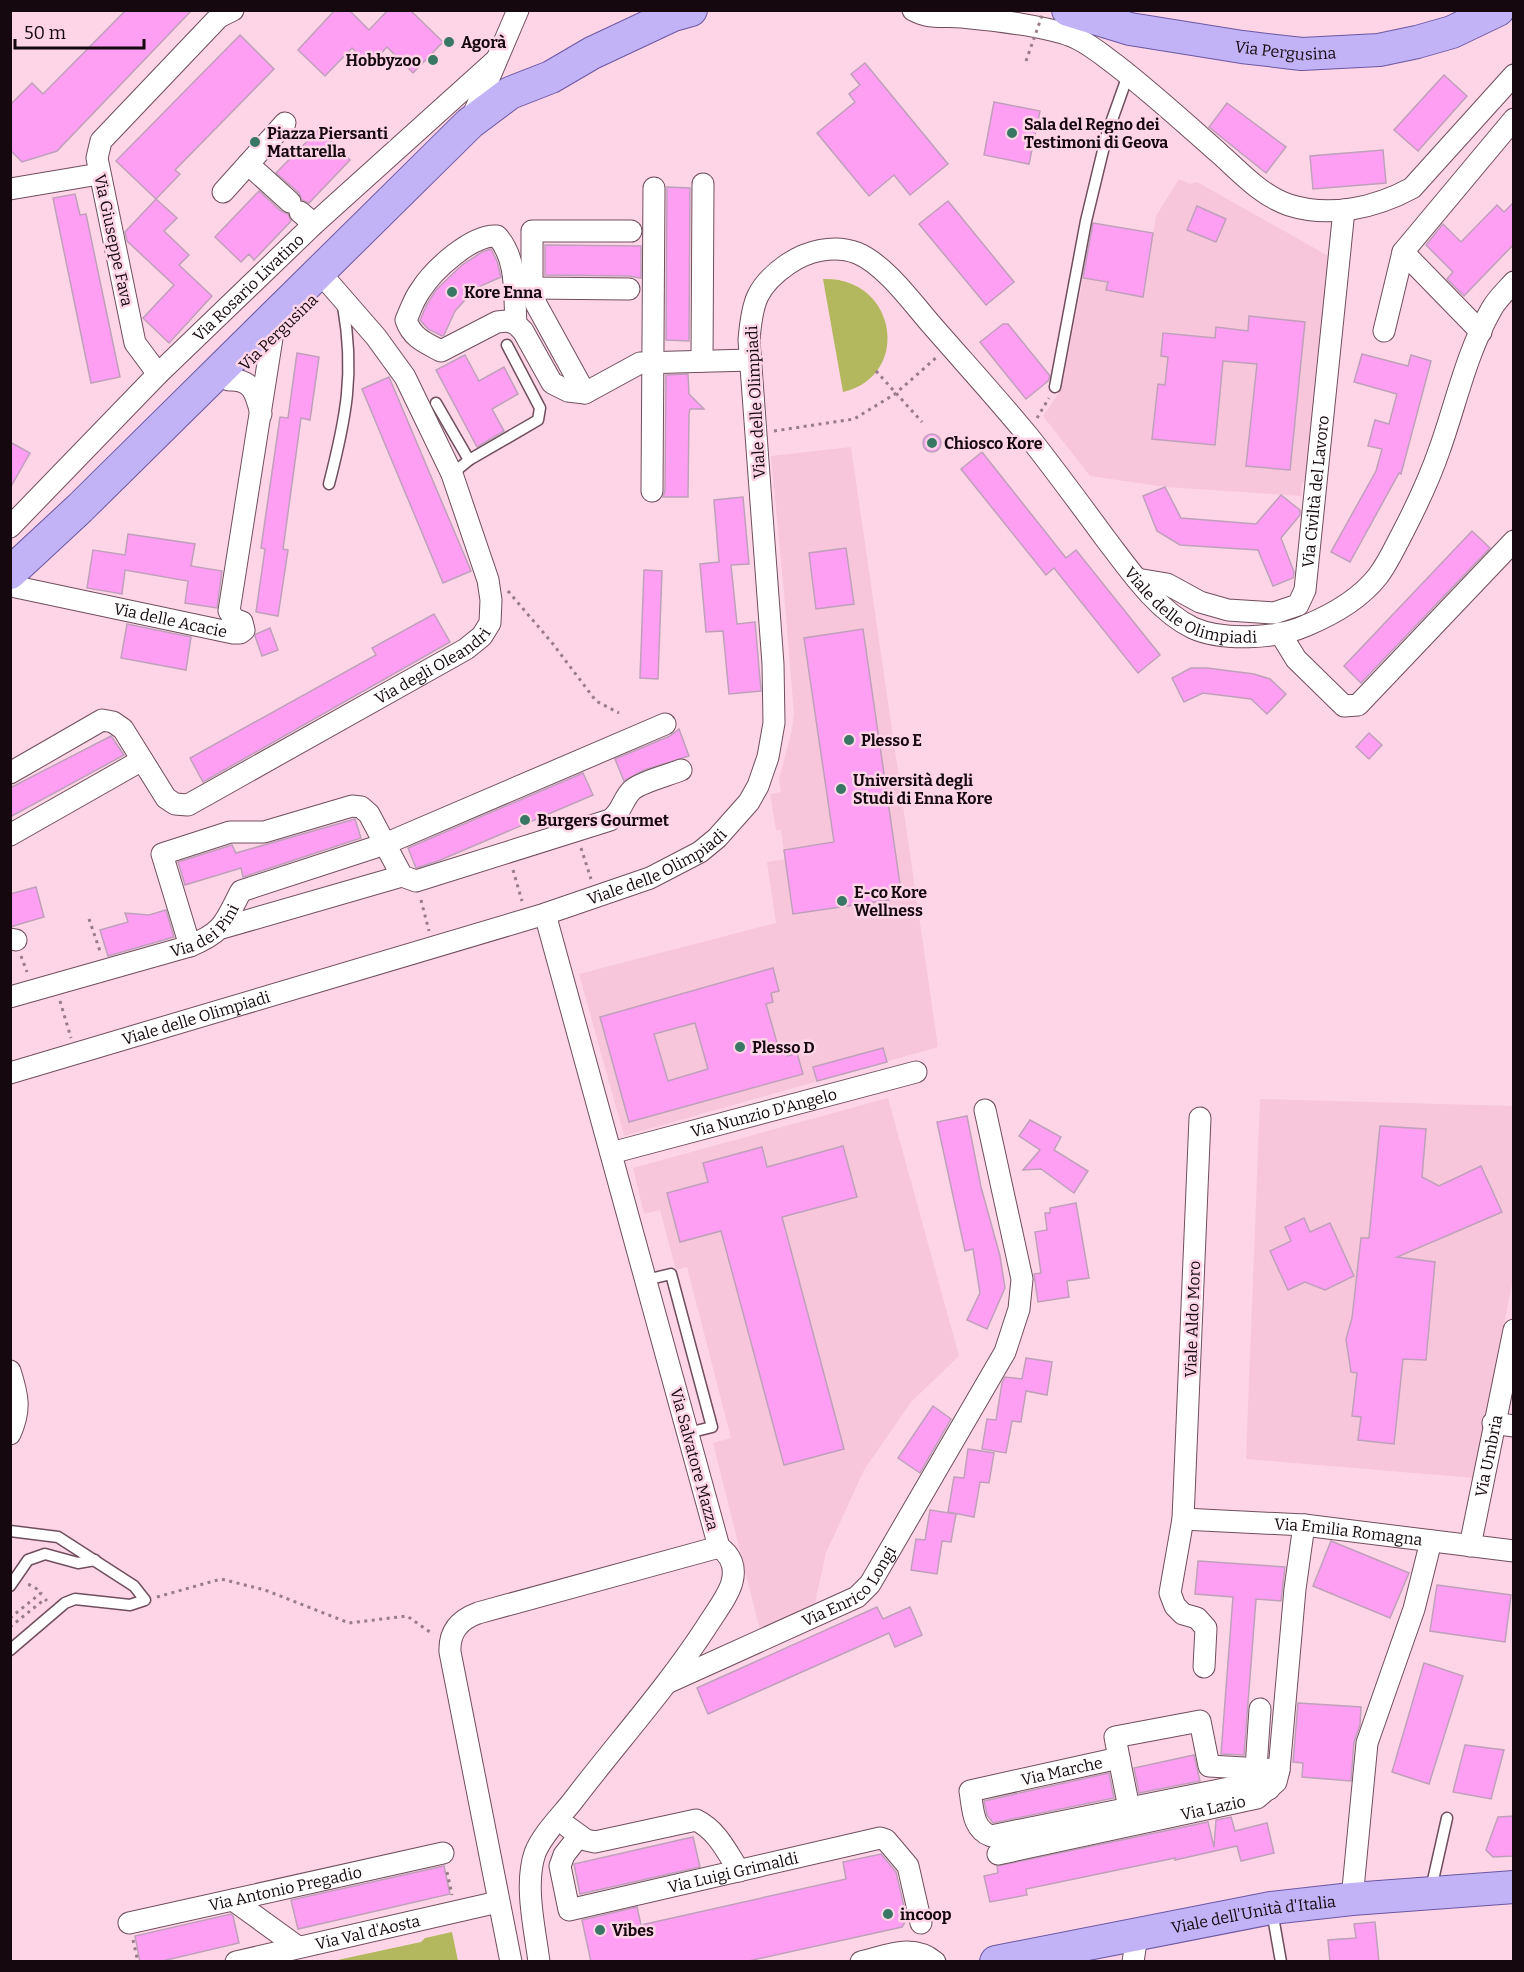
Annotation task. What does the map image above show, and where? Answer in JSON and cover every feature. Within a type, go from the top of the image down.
[{"type":"main road","name":"Via Pergusina","points":[[12,584],[80,508],[470,123],[510,93],[551,77],[592,53],[673,15],[691,10]]},
{"type":"main road","name":"Via Pergusina","points":[[1068,10],[1130,28],[1242,47],[1302,54],[1379,50],[1417,42],[1452,32],[1498,10]]},
{"type":"main road","name":"Via Pergusina","points":[[12,584],[272,338],[336,290],[454,162],[551,77]]},
{"type":"main road","name":"Viale dell'Unità d'Italia","points":[[996,1962],[1135,1948],[1271,1908],[1353,1899],[1514,1887]]},
{"type":"street","name":"Via Giuseppe Fava","points":[[158,374],[135,343],[97,159],[101,141],[219,17],[233,10]]},
{"type":"street","name":"Via Rosario Livatino","points":[[470,123],[518,10]]},
{"type":"street","points":[[914,10],[925,16],[955,14],[1041,19],[1099,52],[1253,184],[1288,205],[1312,211],[1372,206],[1412,188],[1514,75]]},
{"type":"street","points":[[1099,52],[1101,39],[1114,34],[1168,42],[1242,47]]},
{"type":"street","name":"Via Rosario Livatino","points":[[14,518],[158,374],[301,212],[496,60]]},
{"type":"street","points":[[1384,331],[1403,252],[1514,119]]},
{"type":"street","points":[[222,192],[285,123]]},
{"type":"street","points":[[248,164],[301,212]]},
{"type":"street","points":[[10,189],[99,174]]},
{"type":"street","points":[[702,361],[703,184]]},
{"type":"street","points":[[652,491],[654,188]]},
{"type":"street","name":"Via Civiltà del Lavoro","points":[[1137,579],[1167,584],[1200,602],[1228,610],[1274,613],[1298,604],[1305,590],[1344,210]]},
{"type":"street","points":[[585,393],[536,304],[532,288],[532,231],[631,231]]},
{"type":"street","points":[[516,324],[513,272],[503,243],[497,236],[488,236],[448,257],[419,291],[406,321],[418,339],[441,351],[497,322],[507,321],[516,324],[523,331],[552,383],[568,392],[585,393],[640,363],[751,360]]},
{"type":"street","name":"Viale delle Olimpiadi","points":[[10,1073],[545,914],[650,878],[700,852],[717,838],[749,802],[764,771],[774,723],[773,664],[749,340],[755,300],[762,286],[775,273],[793,261],[814,252],[839,249],[873,262],[910,299],[1027,435],[1137,579],[1168,610],[1193,628],[1219,635],[1243,637],[1303,628],[1347,605],[1378,576],[1424,490],[1439,453],[1473,347],[1492,308],[1514,282]]},
{"type":"street","points":[[1403,252],[1480,332]]},
{"type":"street","points":[[532,288],[629,289]]},
{"type":"street","name":"Via degli Oleandri","points":[[10,773],[102,720],[113,722],[123,729],[166,798],[175,804],[188,805],[466,648],[482,636],[490,623],[491,600],[488,580],[452,474],[405,377],[376,337],[336,290]]},
{"type":"street","points":[[261,414],[272,338]]},
{"type":"street","points":[[229,380],[244,381],[251,387],[257,398],[261,414]]},
{"type":"street","name":"Via delle Acacie","points":[[12,584],[240,633],[244,630],[242,622],[234,619],[229,611],[261,414]]},
{"type":"street","points":[[1280,633],[1296,659],[1344,706],[1358,705],[1514,541]]},
{"type":"street","name":"Via dei Pini","points":[[10,997],[190,946],[222,928],[241,891],[385,844],[665,724]]},
{"type":"street","points":[[10,836],[142,760]]},
{"type":"street","points":[[222,928],[409,878],[610,820],[618,814],[626,797],[634,788],[681,770]]},
{"type":"street","points":[[190,946],[162,854],[230,832],[264,832],[352,806],[361,807],[369,814],[385,844],[409,878]]},
{"type":"street","name":"Via Salvatore Mazza","points":[[451,1636],[466,1617],[478,1613],[719,1547],[545,914]]},
{"type":"street","name":"Via Nunzio D'Angelo","points":[[610,1153],[916,1072]]},
{"type":"street","name":"Via Enrico Longi","points":[[540,1962],[533,1916],[531,1872],[536,1851],[558,1819],[669,1682],[857,1597],[870,1584],[1005,1352],[1019,1309],[1022,1279],[985,1110]]},
{"type":"street","name":"Viale Aldo Moro","points":[[1184,1519],[1200,1118]]},
{"type":"street","name":"Via Umbria","points":[[1470,1546],[1503,1425],[1514,1330]]},
{"type":"street","points":[[10,1371],[18,1396],[17,1417],[10,1434]]},
{"type":"street","points":[[1184,1519],[1170,1593],[1175,1606],[1183,1614],[1197,1618],[1206,1628],[1204,1666]]},
{"type":"street","name":"Via Emilia Romagna","points":[[1184,1519],[1304,1525],[1514,1551]]},
{"type":"street","points":[[1119,1758],[1129,1808],[1244,1785],[1269,1789],[1276,1782],[1280,1770],[1295,1589],[1304,1525]]},
{"type":"street","points":[[1353,1899],[1367,1743],[1414,1609],[1431,1541]]},
{"type":"street","points":[[669,1682],[713,1617],[732,1583],[734,1569],[729,1553],[719,1547]]},
{"type":"street","points":[[451,1636],[450,1652],[510,1962]]},
{"type":"street","points":[[1260,1709],[1256,1768],[1280,1770]]},
{"type":"street","name":"Via Marche","points":[[1129,1808],[991,1836],[977,1827],[970,1791],[1119,1758],[1115,1737],[1200,1721],[1209,1766],[1256,1768]]},
{"type":"street","name":"Via Lazio","points":[[998,1854],[1257,1798],[1269,1789]]},
{"type":"street","points":[[558,1819],[579,1836],[595,1842],[696,1820],[707,1825],[739,1871]]},
{"type":"street","name":"Via Luigi Grimaldi","points":[[579,1836],[564,1854],[560,1866],[569,1910],[880,1838],[886,1840],[908,1866],[921,1923]]},
{"type":"street","name":"Via Antonio Pregadio","points":[[129,1923],[443,1852]]},
{"type":"street","points":[[233,1900],[307,1951]]},
{"type":"street","name":"Via Val d'Aosta","points":[[236,1962],[307,1951],[498,1902]]},
{"type":"street","points":[[861,1962],[918,1951],[935,1962]]},
{"type":"lane","points":[[1055,387],[1086,220],[1107,134],[1128,75]]},
{"type":"lane","points":[[329,484],[348,395],[350,358],[336,290]]},
{"type":"lane","points":[[452,474],[469,460],[538,420],[540,408],[507,345]]},
{"type":"lane","points":[[436,404],[469,460]]},
{"type":"lane","points":[[10,1531],[58,1537],[134,1586],[145,1600],[130,1605],[75,1599],[65,1603],[10,1650]]},
{"type":"lane","points":[[10,1586],[28,1560],[45,1554],[78,1563],[95,1560]]},
{"type":"lane","points":[[1430,1893],[1447,1818]]},
{"type":"lane","points":[[1271,1908],[1281,1962]]},
{"type":"path","points":[[1026,61],[1041,19]]},
{"type":"path","points":[[765,432],[854,420],[895,394],[943,352]]},
{"type":"path","points":[[876,371],[922,422]]},
{"type":"path","points":[[1027,435],[1055,387]]},
{"type":"path","points":[[488,580],[509,591],[596,701],[619,712]]},
{"type":"path","points":[[575,831],[592,881]]},
{"type":"path","points":[[513,867],[522,903]]},
{"type":"path","points":[[409,878],[430,933]]},
{"type":"path","points":[[89,919],[106,970]]},
{"type":"path","points":[[13,939],[33,991]]},
{"type":"path","points":[[55,985],[72,1041]]},
{"type":"path","points":[[145,1600],[221,1579],[265,1590],[349,1623],[407,1616],[430,1632],[451,1636]]},
{"type":"path","points":[[10,1627],[19,1621],[12,1616],[41,1593],[38,1589]]},
{"type":"path","points":[[443,1852],[456,1911]]},
{"type":"shaded area","points":[[1179,179],[1190,184],[1197,182],[1332,258],[1307,479],[1302,483],[1301,496],[1165,487],[1090,476],[1043,416],[1061,390],[1083,278],[1108,282],[1107,290],[1143,296],[1156,216]]},
{"type":"shaded area","name":"Università degli Studi di Enna Kore","points":[[851,447],[938,1047],[624,1136],[579,974],[776,923],[767,862],[785,859],[781,830],[776,830],[770,794],[781,792],[779,779],[794,714],[771,456]]},
{"type":"shaded area","points":[[888,1098],[959,1356],[911,1402],[864,1470],[826,1553],[814,1608],[760,1630],[713,1443],[731,1438],[687,1267],[676,1270],[660,1210],[644,1214],[633,1168]]},
{"type":"shaded area","points":[[1260,1099],[1513,1106],[1513,1279],[1474,1478],[1246,1459]]},
{"type":"green space","points":[[823,279],[848,282],[867,293],[880,309],[887,328],[887,348],[880,367],[865,382],[843,392]]},
{"type":"green space","points":[[452,1932],[458,1961],[333,1961],[421,1942],[425,1938]]},
{"type":"building","points":[[126,10],[192,10],[57,151],[22,162],[10,150],[10,105],[32,83],[43,94]]},
{"type":"building","points":[[335,10],[349,10],[369,30],[388,10],[410,10],[443,42],[413,73],[387,47],[370,65],[352,48],[325,76],[298,50]]},
{"type":"building","points":[[240,35],[274,69],[175,170],[180,174],[156,199],[116,161]]},
{"type":"building","points":[[865,63],[948,164],[910,195],[894,175],[869,196],[817,133],[855,102],[849,94],[860,85],[851,74]]},
{"type":"building","points":[[1444,75],[1467,96],[1418,151],[1394,130]]},
{"type":"building","name":"Sala del Regno dei Testimoni di Geova","points":[[994,102],[1040,111],[1029,164],[984,155]]},
{"type":"building","points":[[1227,103],[1286,147],[1266,173],[1209,127]]},
{"type":"building","points":[[319,129],[350,160],[309,203],[302,200],[299,193],[276,173]]},
{"type":"building","points":[[1383,150],[1386,183],[1313,189],[1310,156]]},
{"type":"building","points":[[667,187],[690,188],[689,341],[666,340]]},
{"type":"building","points":[[259,191],[281,211],[288,214],[291,221],[254,260],[249,254],[241,262],[215,237]]},
{"type":"building","points":[[75,194],[80,215],[86,214],[120,377],[91,383],[53,198]]},
{"type":"building","points":[[156,199],[177,218],[164,231],[189,255],[179,265],[212,296],[169,343],[143,318],[174,285],[127,241],[125,232]]},
{"type":"building","points":[[948,201],[1014,282],[986,305],[919,224]]},
{"type":"building","points":[[1514,202],[1514,244],[1464,296],[1447,279],[1453,272],[1426,245],[1443,224],[1461,242],[1497,205],[1504,212]]},
{"type":"building","points":[[1197,206],[1226,219],[1216,242],[1187,230]]},
{"type":"building","points":[[1093,223],[1153,233],[1143,297],[1106,290],[1108,282],[1083,278]]},
{"type":"building","points":[[545,245],[641,246],[641,278],[545,275]]},
{"type":"building","points":[[491,249],[501,277],[476,288],[455,311],[444,335],[428,329],[420,320],[436,290],[462,265]]},
{"type":"building","points":[[1249,316],[1305,322],[1290,470],[1246,466],[1257,364],[1223,361],[1215,445],[1152,439],[1158,384],[1165,385],[1168,357],[1161,356],[1163,333],[1215,338],[1216,327],[1248,331]]},
{"type":"building","points":[[1003,324],[1008,324],[1050,376],[1048,381],[1026,399],[980,342]]},
{"type":"building","points":[[297,353],[319,357],[310,420],[301,418],[283,549],[288,550],[278,616],[256,612],[265,549],[261,548],[280,417],[288,418]]},
{"type":"building","points":[[1362,354],[1408,366],[1411,355],[1431,361],[1401,474],[1399,473],[1350,562],[1331,552],[1376,471],[1382,449],[1368,446],[1375,420],[1389,424],[1397,394],[1354,382]]},
{"type":"building","points":[[465,355],[479,381],[504,367],[518,394],[492,409],[504,431],[477,447],[436,370]]},
{"type":"building","points":[[688,374],[689,394],[704,409],[690,409],[689,414],[688,497],[663,497],[665,491],[666,375]]},
{"type":"building","points":[[389,377],[471,571],[443,583],[362,389]]},
{"type":"building","name":"Chiosco Kore","points":[[928,434],[936,434],[941,439],[939,450],[928,452],[923,447],[923,439]]},
{"type":"building","points":[[10,442],[30,453],[10,488]]},
{"type":"building","points":[[982,452],[1066,558],[1076,550],[1160,655],[1138,673],[1054,568],[1046,575],[961,469]]},
{"type":"building","points":[[1165,487],[1181,518],[1256,524],[1281,495],[1300,510],[1300,515],[1281,538],[1294,572],[1293,578],[1273,586],[1258,550],[1180,545],[1157,531],[1143,496]]},
{"type":"building","points":[[743,497],[749,564],[731,565],[737,624],[755,622],[761,691],[729,694],[723,631],[706,632],[700,564],[719,562],[714,500]]},
{"type":"building","points":[[1472,531],[1490,548],[1361,683],[1344,666]]},
{"type":"building","points":[[128,534],[195,544],[191,566],[222,571],[217,608],[185,603],[188,581],[125,570],[122,594],[87,588],[93,550],[125,555]]},
{"type":"building","points":[[846,548],[854,604],[816,609],[809,553]]},
{"type":"building","points":[[644,570],[662,571],[658,679],[640,678]]},
{"type":"building","points":[[434,614],[450,642],[203,782],[190,758],[376,655],[372,648]]},
{"type":"building","points":[[127,624],[191,637],[186,670],[121,658]]},
{"type":"building","points":[[270,628],[278,650],[262,656],[255,636]]},
{"type":"building","name":"Plesso E","points":[[863,629],[902,898],[793,914],[784,850],[834,842],[804,638]]},
{"type":"building","points":[[1191,668],[1254,674],[1270,679],[1286,694],[1267,714],[1251,699],[1203,693],[1184,702],[1172,678]]},
{"type":"building","points":[[679,729],[689,756],[644,770],[624,781],[615,759],[670,736]]},
{"type":"building","points":[[1369,733],[1382,745],[1369,759],[1356,747]]},
{"type":"building","points":[[111,736],[124,755],[10,817],[10,788]]},
{"type":"building","points":[[583,773],[593,795],[438,861],[416,868],[408,848]]},
{"type":"building","points":[[355,819],[361,838],[243,877],[241,868],[185,885],[178,862],[232,845],[236,853]]},
{"type":"building","points":[[36,887],[44,917],[10,927],[10,894]]},
{"type":"building","points":[[166,910],[174,937],[108,956],[100,930],[128,922],[125,913],[149,915]]},
{"type":"building","name":"Plesso D","points":[[773,968],[779,991],[771,993],[773,1002],[766,1004],[779,1050],[785,1049],[787,1056],[797,1053],[803,1074],[629,1122],[600,1017]],"holes":[[[695,1023],[708,1069],[668,1081],[654,1034]]]},
{"type":"building","points":[[883,1048],[887,1062],[817,1081],[813,1067]]},
{"type":"building","points":[[967,1116],[981,1187],[1000,1256],[1005,1288],[987,1329],[967,1320],[980,1293],[973,1249],[965,1251],[937,1122]]},
{"type":"building","points":[[1030,1120],[1061,1137],[1054,1150],[1088,1171],[1074,1193],[1041,1169],[1023,1170],[1040,1150],[1019,1136]]},
{"type":"building","points":[[1380,1126],[1426,1129],[1422,1177],[1439,1186],[1481,1166],[1502,1212],[1397,1257],[1435,1262],[1426,1360],[1403,1359],[1394,1444],[1358,1440],[1361,1417],[1352,1416],[1357,1373],[1351,1372],[1346,1339],[1352,1318],[1361,1238],[1369,1238]]},
{"type":"building","points":[[843,1146],[857,1197],[782,1217],[844,1449],[784,1465],[721,1231],[680,1242],[667,1193],[708,1182],[703,1163],[762,1147],[767,1167]]},
{"type":"building","points":[[1076,1203],[1089,1278],[1067,1281],[1069,1297],[1038,1302],[1034,1274],[1041,1273],[1035,1232],[1047,1230],[1045,1213],[1050,1213],[1050,1208]]},
{"type":"building","points":[[1304,1218],[1310,1232],[1330,1223],[1354,1276],[1325,1290],[1305,1282],[1288,1290],[1270,1251],[1291,1241],[1285,1227]]},
{"type":"building","points":[[1026,1358],[1052,1362],[1047,1395],[1026,1391],[1021,1422],[1012,1421],[1006,1453],[982,1449],[987,1419],[996,1420],[1002,1383],[1005,1377],[1022,1379]]},
{"type":"building","points":[[933,1406],[951,1419],[920,1473],[898,1458]]},
{"type":"building","points":[[968,1449],[994,1453],[989,1483],[980,1482],[974,1517],[948,1512],[954,1477],[964,1478]]},
{"type":"building","points":[[930,1510],[956,1514],[951,1542],[942,1541],[937,1574],[911,1570],[916,1539],[925,1540]]},
{"type":"building","points":[[1331,1541],[1409,1573],[1390,1618],[1313,1586]]},
{"type":"building","points":[[1198,1561],[1285,1567],[1281,1601],[1256,1599],[1244,1755],[1221,1754],[1233,1597],[1195,1594]]},
{"type":"building","points":[[1437,1585],[1511,1595],[1505,1642],[1430,1631]]},
{"type":"building","points":[[877,1607],[883,1619],[910,1607],[922,1635],[895,1647],[889,1633],[708,1714],[697,1688]]},
{"type":"building","points":[[1424,1663],[1463,1676],[1429,1784],[1392,1772]]},
{"type":"building","points":[[1298,1703],[1361,1707],[1360,1725],[1354,1742],[1351,1781],[1302,1777],[1303,1763],[1293,1762]]},
{"type":"building","points":[[1465,1745],[1504,1750],[1491,1799],[1453,1792]]},
{"type":"building","points":[[1194,1755],[1200,1781],[1139,1793],[1134,1768]]},
{"type":"building","points":[[1109,1773],[1114,1798],[993,1823],[987,1815],[984,1801]]},
{"type":"building","points":[[1514,1816],[1514,1856],[1493,1857],[1486,1850],[1498,1817]]},
{"type":"building","points":[[1231,1817],[1235,1831],[1267,1823],[1274,1853],[1241,1861],[1237,1846],[1026,1889],[1027,1895],[990,1902],[984,1876],[998,1873],[997,1866],[1208,1822],[1214,1847],[1216,1820]]},
{"type":"building","points":[[693,1837],[700,1867],[580,1894],[574,1864]]},
{"type":"building","points":[[881,1854],[896,1872],[907,1919],[902,1927],[744,1962],[591,1962],[582,1920],[637,1907],[641,1925],[846,1879],[843,1862]]},
{"type":"building","points":[[444,1866],[450,1894],[298,1929],[291,1900]]},
{"type":"building","points":[[231,1914],[239,1943],[158,1962],[140,1962],[135,1936]]},
{"type":"building","points":[[1375,1922],[1379,1962],[1330,1962],[1328,1940],[1356,1938],[1354,1924]]},
{"type":"place","name":"Agorà","points":[[449,42]]},
{"type":"place","name":"Hobbyzoo","points":[[433,60]]},
{"type":"place","name":"Sala del Regno dei Testimoni di Geova","points":[[1012,133]]},
{"type":"place","name":"Piazza Piersanti Mattarella","points":[[255,142]]},
{"type":"place","name":"Kore Enna","points":[[452,292]]},
{"type":"place","name":"Chiosco Kore","points":[[932,443]]},
{"type":"place","name":"Plesso E","points":[[849,740]]},
{"type":"place","name":"Università degli Studi di Enna Kore","points":[[841,789]]},
{"type":"place","name":"Burgers Gourmet","points":[[525,820]]},
{"type":"place","name":"E-co Kore Wellness","points":[[842,901]]},
{"type":"place","name":"Plesso D","points":[[740,1047]]},
{"type":"place","name":"incoop","points":[[888,1914]]},
{"type":"place","name":"Vibes","points":[[600,1930]]}]
